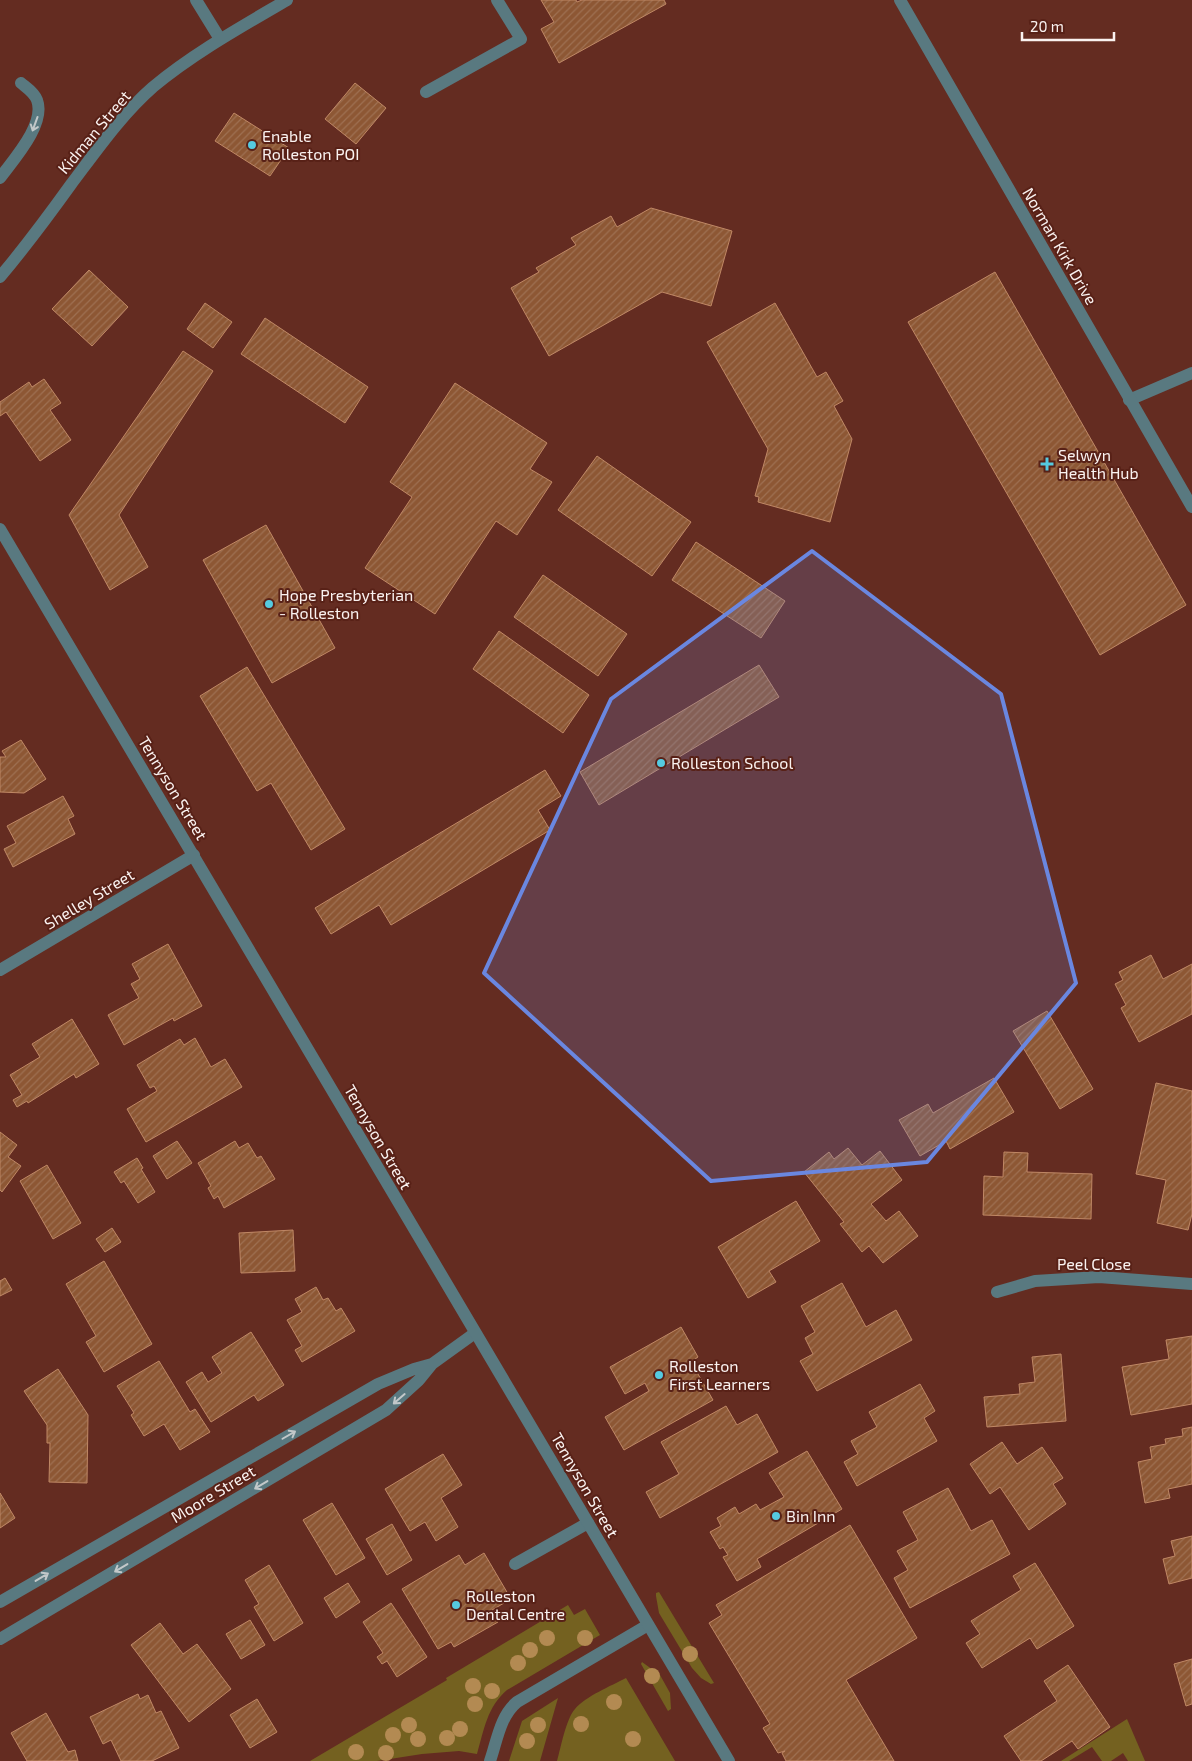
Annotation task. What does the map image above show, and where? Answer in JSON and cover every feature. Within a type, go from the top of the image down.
[{"type":"street","points":[[196,0],[220,39]]},
{"type":"street","name":"Kidman Street","points":[[0,276],[28,243],[89,159],[152,88],[220,39],[287,0]]},
{"type":"street","points":[[426,92],[521,39],[497,0]]},
{"type":"street","name":"Norman Kirk Drive","points":[[900,0],[1192,507]]},
{"type":"street","points":[[0,178],[31,135],[37,123],[37,100],[31,90],[21,83]]},
{"type":"street","points":[[1129,400],[1192,373]]},
{"type":"street","name":"Tennyson Street","points":[[0,529],[729,1761]]},
{"type":"street","name":"Shelley Street","points":[[0,970],[194,856]]},
{"type":"street","name":"Peel Close","points":[[997,1292],[1035,1282],[1099,1277],[1192,1284]]},
{"type":"street","name":"Moore Street","points":[[0,1639],[386,1410],[419,1380],[432,1364],[475,1333]]},
{"type":"street","name":"Moore Street","points":[[0,1602],[378,1384],[414,1369],[432,1364]]},
{"type":"street","points":[[515,1564],[588,1524]]},
{"type":"street","points":[[490,1761],[504,1717],[509,1708],[516,1702],[648,1625]]},
{"type":"highlighted area","points":[[812,551],[1001,694],[1076,983],[927,1162],[711,1181],[484,973],[611,699]]},
{"type":"shaded area","points":[[659,1592],[714,1683],[711,1684],[701,1678],[692,1668],[659,1613],[656,1593]]},
{"type":"shaded area","points":[[568,1605],[574,1615],[585,1609],[600,1635],[507,1690],[491,1711],[477,1754],[459,1751],[422,1754],[377,1761],[310,1761],[447,1680],[446,1678]]},
{"type":"shaded area","points":[[642,1662],[660,1675],[670,1693],[671,1709],[668,1711],[641,1664]]},
{"type":"shaded area","points":[[626,1678],[675,1761],[557,1761],[566,1726],[575,1709],[592,1696]]},
{"type":"shaded area","points":[[558,1698],[540,1761],[509,1761],[522,1721]]},
{"type":"shaded area","points":[[1127,1719],[1145,1761],[1128,1761],[1123,1753],[1111,1761],[1102,1761],[1092,1747],[1069,1761],[1061,1761]]},
{"type":"building","points":[[541,0],[576,0],[577,2],[582,0],[664,0],[666,4],[559,63],[541,29],[554,22]]},
{"type":"building","points":[[355,83],[386,108],[356,144],[325,119]]},
{"type":"building","name":"Enable Rolleston POI","points":[[234,113],[289,148],[270,176],[215,141]]},
{"type":"building","points":[[651,208],[732,231],[711,306],[662,292],[549,356],[511,288],[539,272],[536,268],[576,245],[571,238],[611,216],[617,227]]},
{"type":"building","points":[[89,270],[128,307],[92,346],[52,309]]},
{"type":"building","name":"Selwyn Health Hub","points":[[995,272],[1186,605],[1100,655],[908,322]]},
{"type":"building","points":[[205,303],[232,322],[213,348],[187,329]]},
{"type":"building","points":[[775,303],[817,377],[826,372],[843,401],[834,406],[852,439],[830,522],[758,502],[759,497],[755,496],[768,449],[707,342]]},
{"type":"building","points":[[265,318],[368,387],[345,423],[241,354]]},
{"type":"building","points":[[183,351],[213,371],[119,515],[148,567],[110,590],[69,515]]},
{"type":"building","points":[[44,379],[61,403],[50,410],[71,440],[40,461],[6,412],[0,416],[0,402],[29,382],[32,387]]},
{"type":"building","points":[[455,383],[547,443],[530,469],[552,482],[517,535],[496,521],[435,614],[365,568],[412,497],[390,482]]},
{"type":"building","points":[[597,456],[691,522],[652,576],[558,510]]},
{"type":"building","name":"Hope Presbyterian - Rolleston","points":[[266,525],[335,648],[272,683],[203,560]]},
{"type":"building","points":[[696,542],[785,601],[761,638],[672,580]]},
{"type":"building","points":[[543,575],[627,634],[598,676],[514,617]]},
{"type":"building","points":[[499,631],[589,695],[563,733],[473,669]]},
{"type":"building","points":[[759,665],[779,697],[599,805],[580,772]]},
{"type":"building","points":[[247,667],[345,829],[311,850],[271,783],[257,791],[200,696]]},
{"type":"building","points":[[21,740],[46,779],[24,793],[0,792],[0,757],[6,757],[2,751]]},
{"type":"building","points":[[545,770],[561,796],[538,810],[550,830],[391,925],[379,905],[331,934],[315,908]]},
{"type":"building","points":[[63,796],[74,816],[68,819],[75,834],[13,867],[4,849],[16,843],[7,826]]},
{"type":"building","points":[[168,944],[202,1006],[174,1021],[173,1018],[124,1045],[108,1015],[139,998],[131,984],[140,979],[132,964]]},
{"type":"building","points":[[1151,955],[1163,979],[1192,964],[1192,1014],[1139,1042],[1121,1008],[1126,1005],[1115,984],[1123,980],[1119,972]]},
{"type":"building","points":[[1047,1011],[1093,1089],[1060,1109],[1013,1031]]},
{"type":"building","points":[[72,1019],[99,1064],[76,1078],[74,1074],[28,1103],[27,1101],[17,1107],[13,1100],[22,1095],[10,1075],[40,1057],[32,1044]]},
{"type":"building","points":[[195,1038],[211,1067],[225,1059],[242,1087],[146,1142],[127,1109],[157,1091],[154,1086],[150,1088],[137,1065],[180,1039],[184,1045]]},
{"type":"building","points":[[994,1078],[1014,1112],[950,1149],[946,1141],[920,1156],[899,1120],[928,1104],[933,1113]]},
{"type":"building","points":[[1156,1083],[1192,1091],[1192,1214],[1188,1230],[1157,1223],[1166,1180],[1136,1174]]},
{"type":"building","points":[[0,1132],[17,1145],[8,1157],[21,1166],[2,1192],[0,1190]]},
{"type":"building","points":[[177,1141],[192,1163],[167,1179],[153,1156]]},
{"type":"building","points":[[235,1141],[239,1148],[248,1143],[257,1158],[261,1156],[275,1179],[224,1208],[218,1196],[214,1199],[208,1188],[211,1186],[198,1163]]},
{"type":"building","points":[[848,1148],[862,1165],[880,1151],[902,1180],[871,1204],[886,1221],[899,1211],[918,1236],[883,1263],[869,1246],[862,1252],[840,1224],[844,1222],[804,1172],[829,1152],[834,1159]]},
{"type":"building","points":[[1004,1152],[1028,1153],[1027,1172],[1092,1174],[1091,1219],[983,1215],[984,1176],[1003,1177]]},
{"type":"building","points":[[137,1158],[143,1168],[141,1169],[155,1192],[138,1203],[124,1181],[121,1183],[114,1172]]},
{"type":"building","points":[[47,1165],[81,1223],[53,1239],[20,1181]]},
{"type":"building","points":[[796,1201],[820,1241],[769,1271],[776,1282],[748,1298],[718,1247]]},
{"type":"building","points":[[112,1228],[121,1242],[105,1252],[96,1239]]},
{"type":"building","points":[[293,1230],[295,1271],[241,1273],[239,1233]]},
{"type":"building","points":[[104,1261],[152,1344],[104,1372],[86,1342],[96,1336],[66,1284]]},
{"type":"building","points":[[5,1278],[12,1290],[0,1296],[0,1281]]},
{"type":"building","points":[[842,1283],[866,1327],[896,1310],[912,1340],[817,1391],[800,1361],[813,1354],[805,1338],[815,1332],[801,1306]]},
{"type":"building","points":[[316,1287],[323,1300],[328,1298],[336,1311],[341,1308],[355,1331],[302,1362],[295,1350],[302,1346],[287,1320],[302,1312],[295,1299]]},
{"type":"building","points":[[681,1327],[698,1357],[691,1362],[713,1400],[624,1450],[605,1417],[649,1391],[645,1383],[625,1394],[610,1367]]},
{"type":"building","points":[[251,1332],[284,1385],[258,1401],[254,1395],[211,1422],[186,1382],[202,1372],[208,1382],[222,1373],[212,1357]]},
{"type":"building","points":[[1192,1336],[1192,1404],[1131,1415],[1122,1367],[1169,1359],[1166,1340]]},
{"type":"building","points":[[1061,1354],[1066,1421],[987,1427],[984,1397],[1020,1394],[1019,1384],[1035,1382],[1032,1357]]},
{"type":"building","points":[[159,1361],[190,1412],[195,1409],[210,1432],[180,1450],[164,1424],[144,1436],[131,1415],[134,1413],[117,1386]]},
{"type":"building","points":[[58,1369],[88,1415],[87,1483],[49,1482],[50,1443],[47,1443],[47,1425],[24,1391]]},
{"type":"building","points":[[920,1384],[935,1411],[924,1418],[937,1441],[857,1486],[844,1462],[858,1454],[851,1441],[877,1427],[869,1412]]},
{"type":"building","points":[[726,1406],[737,1425],[757,1414],[778,1452],[660,1518],[646,1492],[679,1474],[661,1442]]},
{"type":"building","points":[[1192,1427],[1192,1484],[1168,1489],[1170,1498],[1145,1503],[1138,1462],[1152,1459],[1150,1447],[1166,1444],[1165,1439],[1183,1436],[1182,1429]]},
{"type":"building","points":[[1002,1442],[1017,1464],[1042,1447],[1063,1478],[1053,1484],[1066,1504],[1029,1530],[1000,1487],[990,1494],[970,1464]]},
{"type":"building","name":"Bin Inn","points":[[807,1451],[842,1509],[757,1559],[761,1567],[737,1581],[723,1557],[728,1555],[723,1547],[720,1549],[710,1532],[721,1526],[717,1518],[735,1507],[739,1514],[756,1504],[760,1510],[784,1497],[769,1473]]},
{"type":"building","points":[[443,1454],[462,1485],[441,1498],[458,1527],[436,1541],[425,1522],[410,1531],[385,1489]]},
{"type":"building","points":[[948,1488],[971,1531],[992,1520],[1010,1554],[910,1608],[894,1578],[908,1570],[897,1551],[918,1540],[903,1512]]},
{"type":"building","points":[[0,1493],[15,1518],[0,1528]]},
{"type":"building","points":[[332,1503],[365,1558],[336,1575],[303,1520]]},
{"type":"building","points":[[392,1524],[412,1560],[387,1575],[366,1539]]},
{"type":"building","points":[[850,1525],[917,1638],[846,1680],[894,1761],[786,1761],[782,1753],[785,1751],[778,1753],[763,1728],[770,1724],[709,1623],[722,1615],[716,1605]]},
{"type":"building","points":[[1192,1536],[1192,1578],[1169,1584],[1163,1559],[1175,1556],[1171,1541]]},
{"type":"building","name":"Rolleston Dental Centre","points":[[484,1553],[511,1599],[492,1610],[498,1622],[454,1647],[451,1642],[438,1649],[402,1589],[459,1555],[465,1565]]},
{"type":"building","points":[[1035,1563],[1074,1626],[1037,1649],[1030,1638],[982,1668],[966,1643],[980,1634],[971,1621],[1021,1590],[1013,1576]]},
{"type":"building","points":[[269,1565],[303,1623],[274,1641],[254,1607],[259,1604],[245,1580]]},
{"type":"building","points":[[348,1583],[360,1602],[336,1618],[324,1598]]},
{"type":"building","points":[[391,1603],[427,1657],[397,1677],[387,1661],[382,1664],[377,1657],[383,1653],[363,1622]]},
{"type":"building","points":[[250,1620],[265,1645],[241,1659],[226,1634]]},
{"type":"building","points":[[160,1623],[183,1654],[197,1644],[231,1689],[189,1722],[131,1645]]},
{"type":"building","points":[[1192,1659],[1192,1704],[1186,1706],[1174,1664]]},
{"type":"building","points":[[1068,1665],[1110,1727],[1078,1749],[1072,1741],[1041,1761],[1021,1761],[1004,1736],[1057,1701],[1044,1681]]},
{"type":"building","points":[[138,1694],[140,1699],[148,1695],[156,1713],[161,1711],[179,1748],[152,1761],[121,1761],[111,1740],[103,1744],[90,1717]]},
{"type":"building","points":[[257,1699],[277,1732],[250,1748],[230,1715]]},
{"type":"building","points":[[46,1713],[68,1752],[75,1750],[78,1761],[27,1761],[11,1733]]},
{"type":"place","name":"Enable Rolleston POI","points":[[252,145]]},
{"type":"place","name":"Selwyn Health Hub","points":[[1047,464]]},
{"type":"place","name":"Hope Presbyterian - Rolleston","points":[[269,604]]},
{"type":"place","name":"Rolleston School","points":[[661,763]]},
{"type":"place","name":"Rolleston First Learners","points":[[659,1375]]},
{"type":"place","name":"Bin Inn","points":[[776,1516]]},
{"type":"place","name":"Rolleston Dental Centre","points":[[456,1605]]}]
